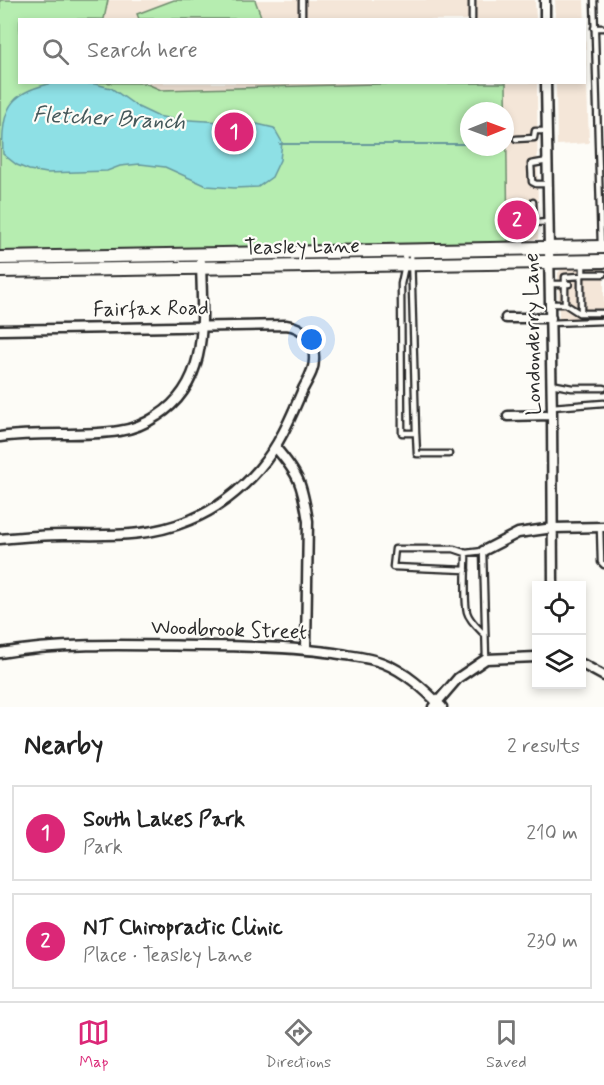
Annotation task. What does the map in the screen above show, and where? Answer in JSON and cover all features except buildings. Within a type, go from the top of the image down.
[{"type":"main road","name":"Teasley Lane","points":[[0,271],[407,251],[602,247]]},
{"type":"main road","name":"Teasley Lane","points":[[0,258],[408,264],[549,262],[582,270],[604,261]]},
{"type":"street","points":[[545,0],[545,18]]},
{"type":"street","name":"Londonderry Lane","points":[[546,84],[553,581]]},
{"type":"street","points":[[0,437],[118,431],[143,425],[167,410],[188,387],[198,360],[202,326],[201,261]]},
{"type":"street","points":[[506,318],[550,320]]},
{"type":"street","name":"Fairfax Road","points":[[0,330],[294,326],[302,331],[312,343],[313,366],[275,447]]},
{"type":"street","points":[[508,416],[552,411]]},
{"type":"street","points":[[0,539],[33,536],[121,536],[163,530],[190,520],[229,497],[259,469],[275,447],[299,480],[306,505],[308,521],[306,649]]},
{"type":"street","points":[[483,551],[518,532],[553,528],[602,527]]},
{"type":"street","name":"Woodbrook Street","points":[[0,653],[65,646],[130,645],[268,646],[306,649],[383,663],[406,675],[437,705]]},
{"type":"street","points":[[437,705],[458,678],[486,659],[532,657]]},
{"type":"street","points":[[586,666],[604,676]]},
{"type":"lane","points":[[302,0],[302,18]]},
{"type":"lane","points":[[472,0],[472,18]]},
{"type":"lane","points":[[594,0],[602,247]]},
{"type":"lane","points":[[594,28],[604,28]]},
{"type":"lane","points":[[516,139],[534,138],[535,131],[547,131]]},
{"type":"lane","points":[[548,161],[531,164],[531,178],[536,184],[548,184]]},
{"type":"lane","points":[[533,202],[534,223],[549,222]]},
{"type":"lane","points":[[407,251],[417,454],[449,454]]},
{"type":"lane","points":[[408,264],[401,284],[402,433],[416,433]]},
{"type":"lane","points":[[582,270],[579,284],[582,313]]},
{"type":"lane","points":[[566,304],[565,276],[582,270],[604,274]]},
{"type":"lane","points":[[550,284],[567,284]]},
{"type":"lane","points":[[550,304],[566,304],[579,313],[604,313]]},
{"type":"lane","points":[[550,320],[604,321]]},
{"type":"lane","points":[[551,384],[572,388],[604,388]]},
{"type":"lane","points":[[552,411],[604,403]]},
{"type":"lane","points":[[602,527],[601,562],[604,565]]},
{"type":"lane","points":[[466,570],[393,567],[395,549],[454,549],[466,553],[483,551],[486,659]]},
{"type":"lane","points":[[466,553],[467,612],[484,634]]},
{"type":"shaded area","points":[[108,0],[535,0],[536,18],[104,18]]},
{"type":"shaded area","points":[[555,0],[584,0],[585,18],[556,18]]},
{"type":"shaded area","points":[[586,57],[589,143],[557,145],[556,84],[586,84]]},
{"type":"shaded area","points":[[147,84],[375,84],[161,90]]},
{"type":"shaded area","points":[[506,84],[537,84],[538,239],[508,240],[507,156],[514,156],[514,102],[506,102]]},
{"type":"shaded area","points":[[564,266],[604,266],[604,318],[559,320],[558,273]]},
{"type":"green space","points":[[0,0],[108,0],[104,18],[18,18],[18,84],[147,84],[161,90],[375,84],[506,84],[506,102],[460,102],[460,156],[507,156],[508,249],[0,258]]},
{"type":"green space","points":[[174,0],[255,0],[262,18],[139,18],[137,14]]},
{"type":"water","points":[[95,84],[111,88],[138,107],[157,116],[257,124],[274,128],[282,142],[280,160],[272,177],[258,187],[234,188],[207,186],[165,167],[140,164],[120,166],[107,171],[47,173],[29,170],[17,165],[3,154],[4,123],[12,103],[30,90],[43,86]]},
{"type":"waterway","name":"Fletcher Branch","points":[[280,144],[460,144]]},
{"type":"place","name":"South Lakes Park","points":[[234,132]]},
{"type":"place","name":"NT Chiropractic Clinic","points":[[517,220]]}]
